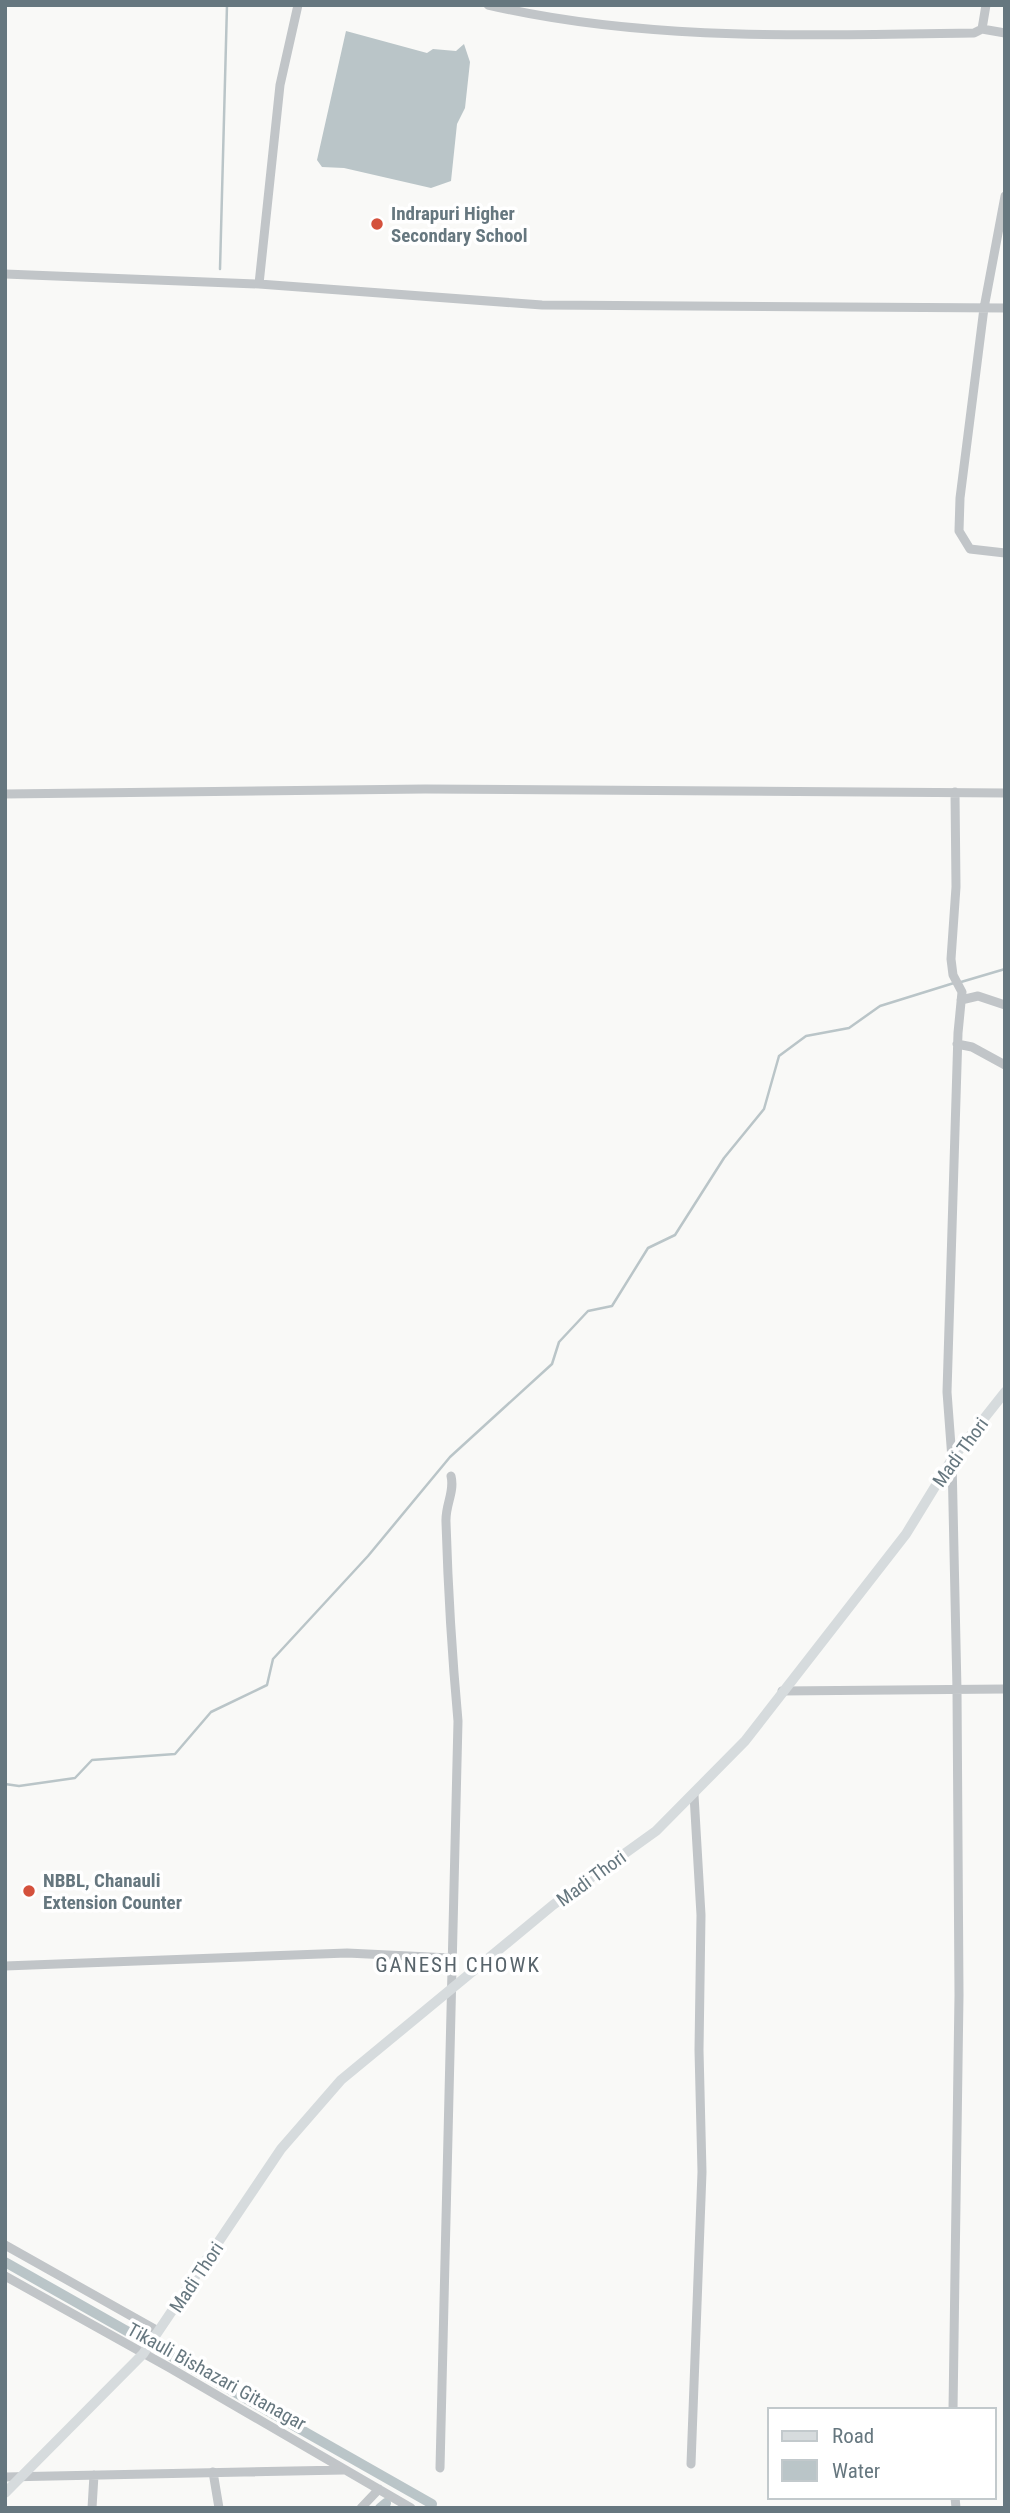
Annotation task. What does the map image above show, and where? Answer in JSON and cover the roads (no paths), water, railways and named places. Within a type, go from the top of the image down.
[{"type":"main road","name":"Madi Thori","points":[[5,2493],[143,2353],[281,2148],[341,2080],[450,1987],[604,1866],[656,1831],[745,1741],[905,1534],[952,1460],[1005,1392]]},
{"type":"street","points":[[259,284],[280,85],[298,5]]},
{"type":"street","points":[[488,5],[607,24],[741,35],[974,33],[982,29],[1005,33]]},
{"type":"street","points":[[982,29],[986,5]]},
{"type":"street","points":[[1005,196],[984,307],[960,498],[959,531],[970,549],[1005,553]]},
{"type":"street","points":[[5,274],[259,284],[542,305],[1005,308]]},
{"type":"street","points":[[5,794],[425,789],[1005,793]]},
{"type":"street","points":[[953,2408],[959,1995],[957,1690],[952,1460],[947,1392],[957,1044],[962,996],[953,975],[955,792]]},
{"type":"street","points":[[962,996],[978,996],[1005,1005]]},
{"type":"street","points":[[957,1044],[972,1047],[1005,1065]]},
{"type":"street","points":[[440,2468],[450,1958],[458,1721],[451,1644],[446,1526],[446,1513],[453,1487],[451,1476]]},
{"type":"street","points":[[782,1691],[1005,1689]]},
{"type":"street","points":[[691,2464],[702,2172],[699,2050],[701,1914],[694,1795]]},
{"type":"street","points":[[5,1966],[347,1952],[450,1958]]},
{"type":"street","points":[[5,2245],[155,2335]]},
{"type":"street","name":"Tikauli Bishazari Gitanagar","points":[[5,2276],[411,2508]]},
{"type":"street","points":[[5,2477],[346,2469]]},
{"type":"street","points":[[213,2472],[219,2508]]},
{"type":"street","points":[[92,2508],[94,2475]]},
{"type":"street","points":[[361,2508],[379,2489]]},
{"type":"water","points":[[346,31],[427,53],[433,49],[456,51],[464,44],[470,62],[465,108],[457,124],[451,181],[431,188],[344,168],[322,167],[317,160]]},
{"type":"waterway","points":[[220,269],[227,5]]},
{"type":"waterway","points":[[961,982],[1005,969]]},
{"type":"waterway","points":[[5,1784],[19,1786],[75,1778],[92,1760],[175,1754],[211,1712],[267,1685],[273,1659],[368,1556],[450,1457],[552,1364],[559,1342],[588,1311],[612,1306],[648,1248],[675,1235],[724,1158],[764,1109],[779,1056],[806,1036],[849,1028],[880,1006],[954,983]]},
{"type":"waterway","points":[[5,2262],[432,2504]]},
{"type":"waterway","points":[[380,2508],[386,2503]]},
{"type":"place","name":"Indrapuri Higher Secondary School","points":[[377,224]]},
{"type":"place","name":"NBBL, Chanauli Extension Counter","points":[[29,1891]]},
{"type":"district","name":"GANESH CHOWK","points":[[458,1965]]}]
